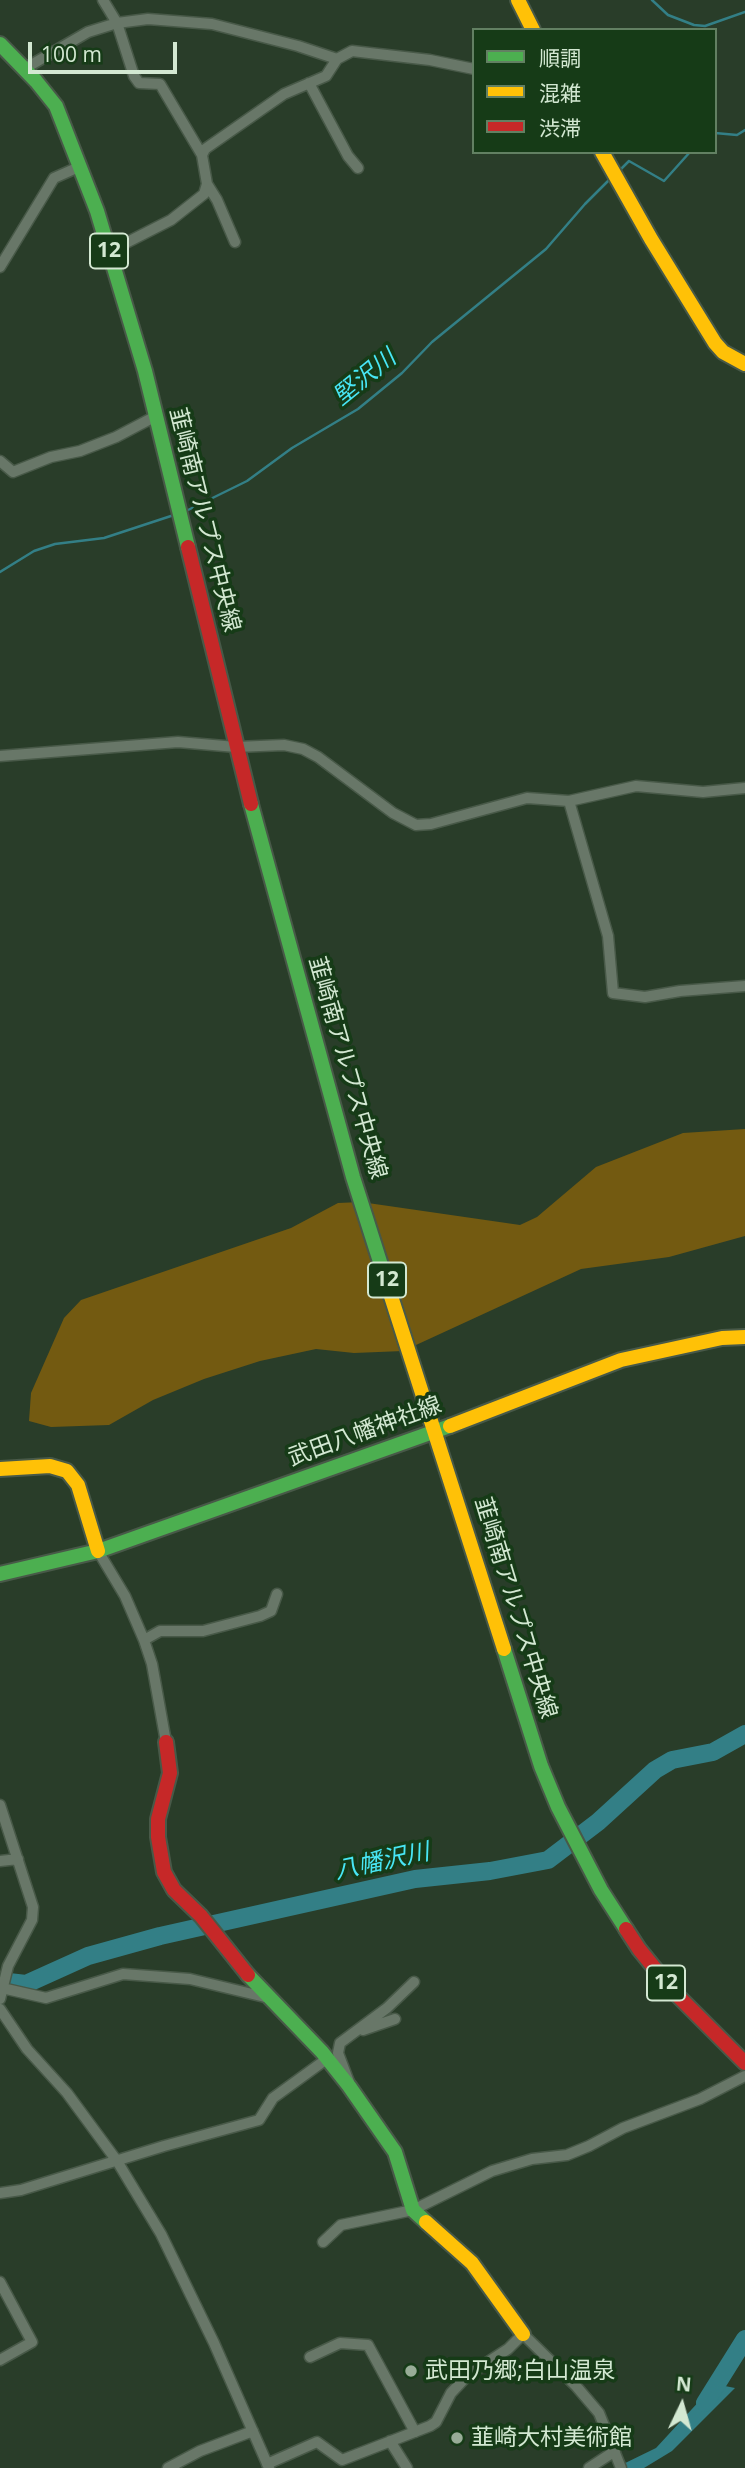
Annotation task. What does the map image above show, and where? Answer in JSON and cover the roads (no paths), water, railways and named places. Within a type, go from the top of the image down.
[{"type":"main road","points":[[518,0],[532,28]]},
{"type":"main road","name":"韮崎南アルプス中央線","points":[[0,44],[49,95],[56,107],[81,166],[110,251],[156,416],[236,747],[353,1177],[531,1736],[558,1807],[601,1890],[639,1949],[673,1991],[745,2063]]},
{"type":"main road","points":[[603,154],[715,343],[723,352],[745,364]]},
{"type":"main road","name":"武田八幡神社線","points":[[0,1574],[98,1551],[436,1432],[621,1360],[722,1338],[745,1337]]},
{"type":"main road","points":[[0,1469],[50,1466],[67,1471],[78,1485],[98,1551]]},
{"type":"main road","points":[[166,1742],[170,1773],[158,1818],[160,1858],[174,1890],[201,1916],[269,1998],[328,2058],[395,2152],[413,2210],[472,2263],[523,2334]]},
{"type":"street","points":[[103,0],[117,23],[134,76],[139,83],[160,84],[202,155],[207,184],[235,242]]},
{"type":"street","points":[[24,69],[88,32],[117,23],[148,19],[212,24],[338,59]]},
{"type":"street","points":[[202,155],[205,149],[284,94],[326,76],[338,59],[352,51],[472,69]]},
{"type":"street","points":[[309,83],[348,156],[358,168]]},
{"type":"street","points":[[0,267],[54,178],[81,166]]},
{"type":"street","points":[[110,251],[172,220],[204,194],[207,184]]},
{"type":"street","points":[[0,461],[13,472],[116,437],[156,416]]},
{"type":"street","points":[[0,756],[178,742],[236,747],[284,745],[303,749],[318,757],[393,813],[416,825],[431,824],[527,798],[569,801],[636,786],[703,792],[745,788]]},
{"type":"street","points":[[569,801],[608,936],[613,993],[645,997],[680,991],[745,986]]},
{"type":"street","points":[[98,1551],[125,1596],[144,1640],[152,1664],[166,1742]]},
{"type":"street","points":[[144,1640],[160,1631],[203,1631],[260,1616],[271,1611],[276,1594]]},
{"type":"street","points":[[0,1805],[33,1907],[32,1920],[8,1966],[2,1984],[46,1998],[123,1974],[190,1979],[269,1998]]},
{"type":"street","points":[[0,1861],[18,1859]]},
{"type":"street","points":[[349,2086],[348,2076],[338,2053],[340,2043],[387,2008],[414,1982]]},
{"type":"street","points":[[0,2009],[27,2049],[67,2093],[117,2161],[175,2258],[268,2466],[317,2442],[342,2460],[436,2422],[450,2393],[468,2375],[508,2349],[523,2334],[576,2386],[599,2413],[621,2468]]},
{"type":"street","points":[[351,2034],[396,2019]]},
{"type":"street","points":[[0,2193],[21,2190],[259,2120],[273,2098],[328,2058]]},
{"type":"street","points":[[323,2242],[341,2225],[413,2210],[492,2171],[531,2160],[567,2154],[589,2146],[623,2128],[700,2099],[745,2077]]},
{"type":"street","points":[[0,2282],[32,2342],[0,2360]]},
{"type":"street","points":[[310,2357],[341,2343],[368,2345],[415,2432]]},
{"type":"street","points":[[168,2468],[200,2451],[253,2431]]},
{"type":"street","points":[[390,2441],[407,2468]]},
{"type":"street","points":[[590,2468],[616,2452]]},
{"type":"water","points":[[715,2384],[735,2388],[672,2451],[644,2468],[615,2468],[656,2448]]},
{"type":"waterway","points":[[652,0],[668,15],[694,25],[705,26],[745,12]]},
{"type":"waterway","name":"堅沢川","points":[[717,133],[737,135],[745,130]]},
{"type":"waterway","name":"堅沢川","points":[[619,171],[629,161],[664,181],[688,154]]},
{"type":"waterway","name":"堅沢川","points":[[184,512],[247,481],[292,448],[358,409],[402,373],[432,342],[546,249],[611,178]]},
{"type":"waterway","name":"堅沢川","points":[[0,572],[34,551],[55,544],[104,538],[174,515]]},
{"type":"waterway","name":"八幡沢川","points":[[0,1981],[26,1984],[88,1956],[160,1936],[415,1879],[490,1871],[548,1860],[598,1822],[655,1770],[672,1760],[713,1752],[745,1734]]},
{"type":"waterway","points":[[705,2403],[745,2339]]},
{"type":"place","name":"武田乃郷;白山温泉","points":[[411,2371]]},
{"type":"place","name":"韮崎大村美術館","points":[[457,2438]]}]
